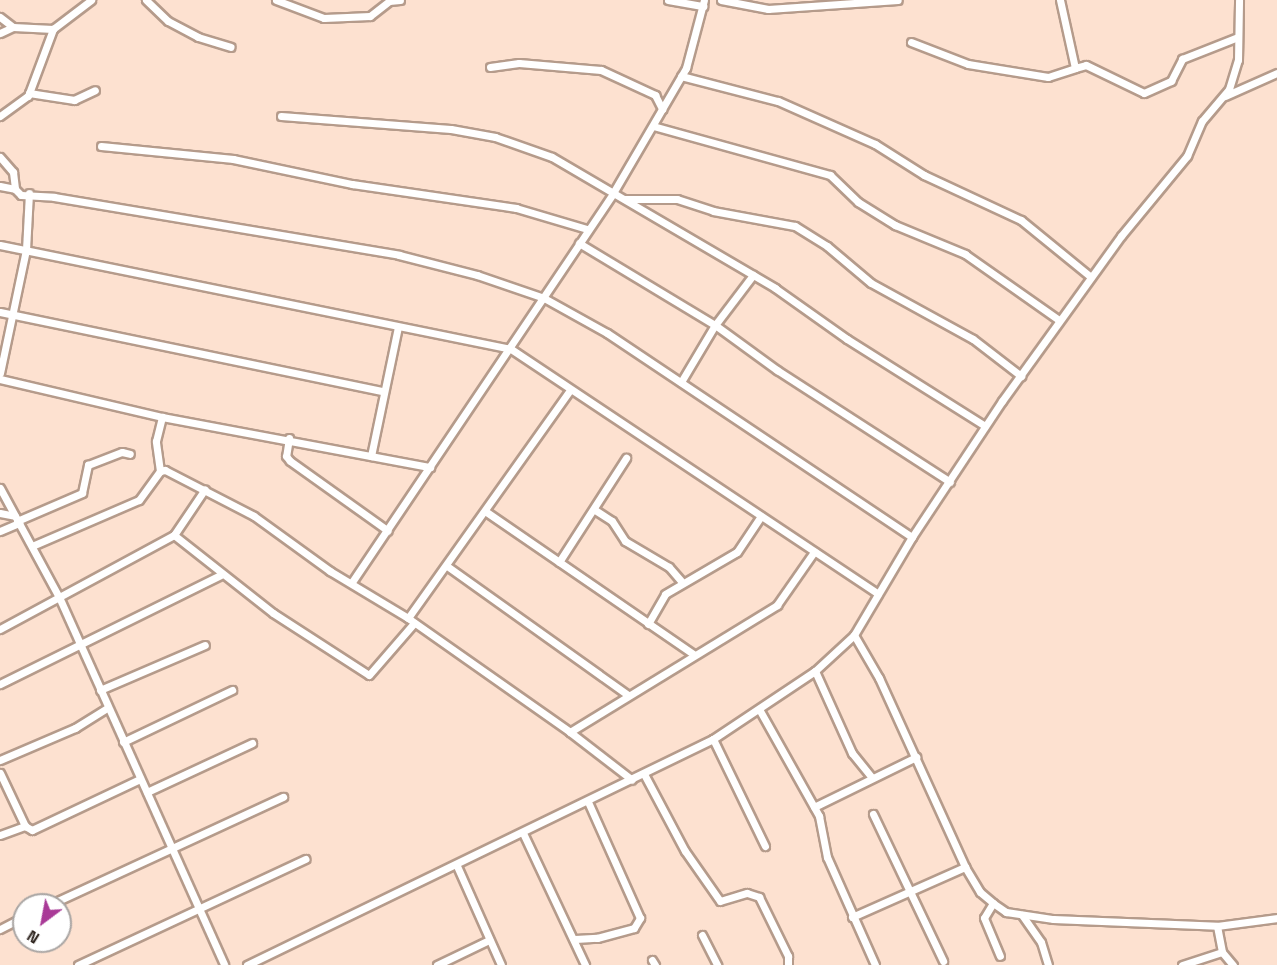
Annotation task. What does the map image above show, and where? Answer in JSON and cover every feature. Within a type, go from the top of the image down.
[{"type":"street","points":[[0,33],[13,27],[53,29],[76,15],[90,0]]},
{"type":"street","points":[[146,0],[168,21],[198,37],[231,47]]},
{"type":"street","points":[[276,0],[324,18],[370,16],[388,1],[400,0]]},
{"type":"street","points":[[352,582],[511,349],[587,229],[613,193],[681,76],[703,3],[668,0]]},
{"type":"street","points":[[721,0],[768,9],[898,0]]},
{"type":"street","points":[[1060,0],[1075,68]]},
{"type":"street","points":[[247,965],[457,866],[713,739],[815,671],[854,635],[912,537],[985,426],[1059,320],[1187,156],[1202,121],[1229,89],[1238,60],[1239,0]]},
{"type":"street","points":[[0,17],[13,27]]},
{"type":"street","points":[[0,116],[23,102],[29,93],[53,29]]},
{"type":"street","points":[[911,42],[968,64],[1048,77],[1086,65],[1144,93],[1171,81],[1182,59],[1238,38]]},
{"type":"street","points":[[490,67],[510,63],[601,70],[655,95],[662,109]]},
{"type":"street","points":[[1223,96],[1277,73]]},
{"type":"street","points":[[681,76],[778,101],[875,144],[924,175],[1020,220],[1092,277]]},
{"type":"street","points":[[29,93],[51,100],[74,100],[95,90]]},
{"type":"street","points":[[281,116],[451,129],[495,137],[552,157],[753,275],[985,426]]},
{"type":"street","points":[[653,126],[830,175],[858,202],[895,225],[965,254],[1059,320]]},
{"type":"street","points":[[101,146],[241,160],[352,184],[516,208],[587,229]]},
{"type":"street","points":[[0,157],[13,172],[15,189],[18,194],[29,193],[408,257],[544,298],[587,321],[681,382],[912,537]]},
{"type":"street","points":[[0,186],[15,189]]},
{"type":"street","points":[[0,373],[26,250],[29,193]]},
{"type":"street","points":[[625,199],[680,199],[713,211],[795,226],[827,246],[871,283],[973,339],[1021,376]]},
{"type":"street","points":[[579,243],[716,325],[770,365],[950,482]]},
{"type":"street","points":[[0,245],[511,349],[878,594]]},
{"type":"street","points":[[681,382],[716,325],[753,275]]},
{"type":"street","points":[[0,312],[383,392]]},
{"type":"street","points":[[371,456],[398,327]]},
{"type":"street","points":[[0,379],[162,417],[289,438],[430,467]]},
{"type":"street","points":[[174,535],[221,575],[369,675],[411,621],[570,390]]},
{"type":"street","points":[[33,546],[142,498],[160,471],[156,441],[162,417]]},
{"type":"street","points":[[289,438],[286,456],[290,461],[388,531]]},
{"type":"street","points":[[0,531],[17,520],[82,493],[88,465],[122,452],[130,454]]},
{"type":"street","points":[[559,562],[595,510],[626,458]]},
{"type":"street","points":[[160,471],[205,489],[255,516],[330,572],[352,582],[411,621],[570,732],[632,780]]},
{"type":"street","points":[[0,488],[59,597],[138,780],[147,792],[224,965]]},
{"type":"street","points":[[0,629],[174,535],[205,489]]},
{"type":"street","points":[[595,510],[612,520],[625,541],[669,567],[681,582]]},
{"type":"street","points":[[485,511],[693,654]]},
{"type":"street","points":[[0,513],[17,520]]},
{"type":"street","points":[[648,624],[665,594],[681,582],[737,552],[761,516]]},
{"type":"street","points":[[570,732],[693,654],[777,605],[814,552]]},
{"type":"street","points":[[447,566],[628,695]]},
{"type":"street","points":[[0,684],[221,575]]},
{"type":"street","points":[[854,635],[916,757],[965,867],[980,892],[993,903],[1022,915],[1217,926],[1277,918]]},
{"type":"street","points":[[100,690],[206,645]]},
{"type":"street","points":[[815,671],[852,753],[872,778]]},
{"type":"street","points":[[123,742],[232,690]]},
{"type":"street","points":[[0,760],[107,708]]},
{"type":"street","points":[[759,709],[814,807],[823,827],[826,857],[875,965]]},
{"type":"street","points":[[713,739],[765,846]]},
{"type":"street","points":[[147,792],[252,743]]},
{"type":"street","points":[[814,807],[916,757]]},
{"type":"street","points":[[644,774],[685,851],[720,901],[747,893],[759,897],[788,956],[788,965]]},
{"type":"street","points":[[1,778],[25,826]]},
{"type":"street","points":[[0,835],[25,826],[38,831],[138,780]]},
{"type":"street","points":[[72,894],[172,846],[283,797]]},
{"type":"street","points":[[575,939],[597,938],[634,928],[640,918],[588,802]]},
{"type":"street","points":[[873,814],[944,961]]},
{"type":"street","points":[[523,833],[575,939],[585,965]]},
{"type":"street","points":[[78,965],[305,859]]},
{"type":"street","points":[[457,866],[501,965]]},
{"type":"street","points":[[852,917],[965,867]]},
{"type":"street","points":[[993,903],[984,918],[1000,956]]},
{"type":"street","points":[[1022,915],[1041,942],[1048,965]]},
{"type":"street","points":[[1217,926],[1222,952],[1233,965]]},
{"type":"street","points":[[702,935],[717,965]]},
{"type":"street","points":[[437,965],[489,940]]},
{"type":"street","points":[[1182,965],[1222,952]]}]
